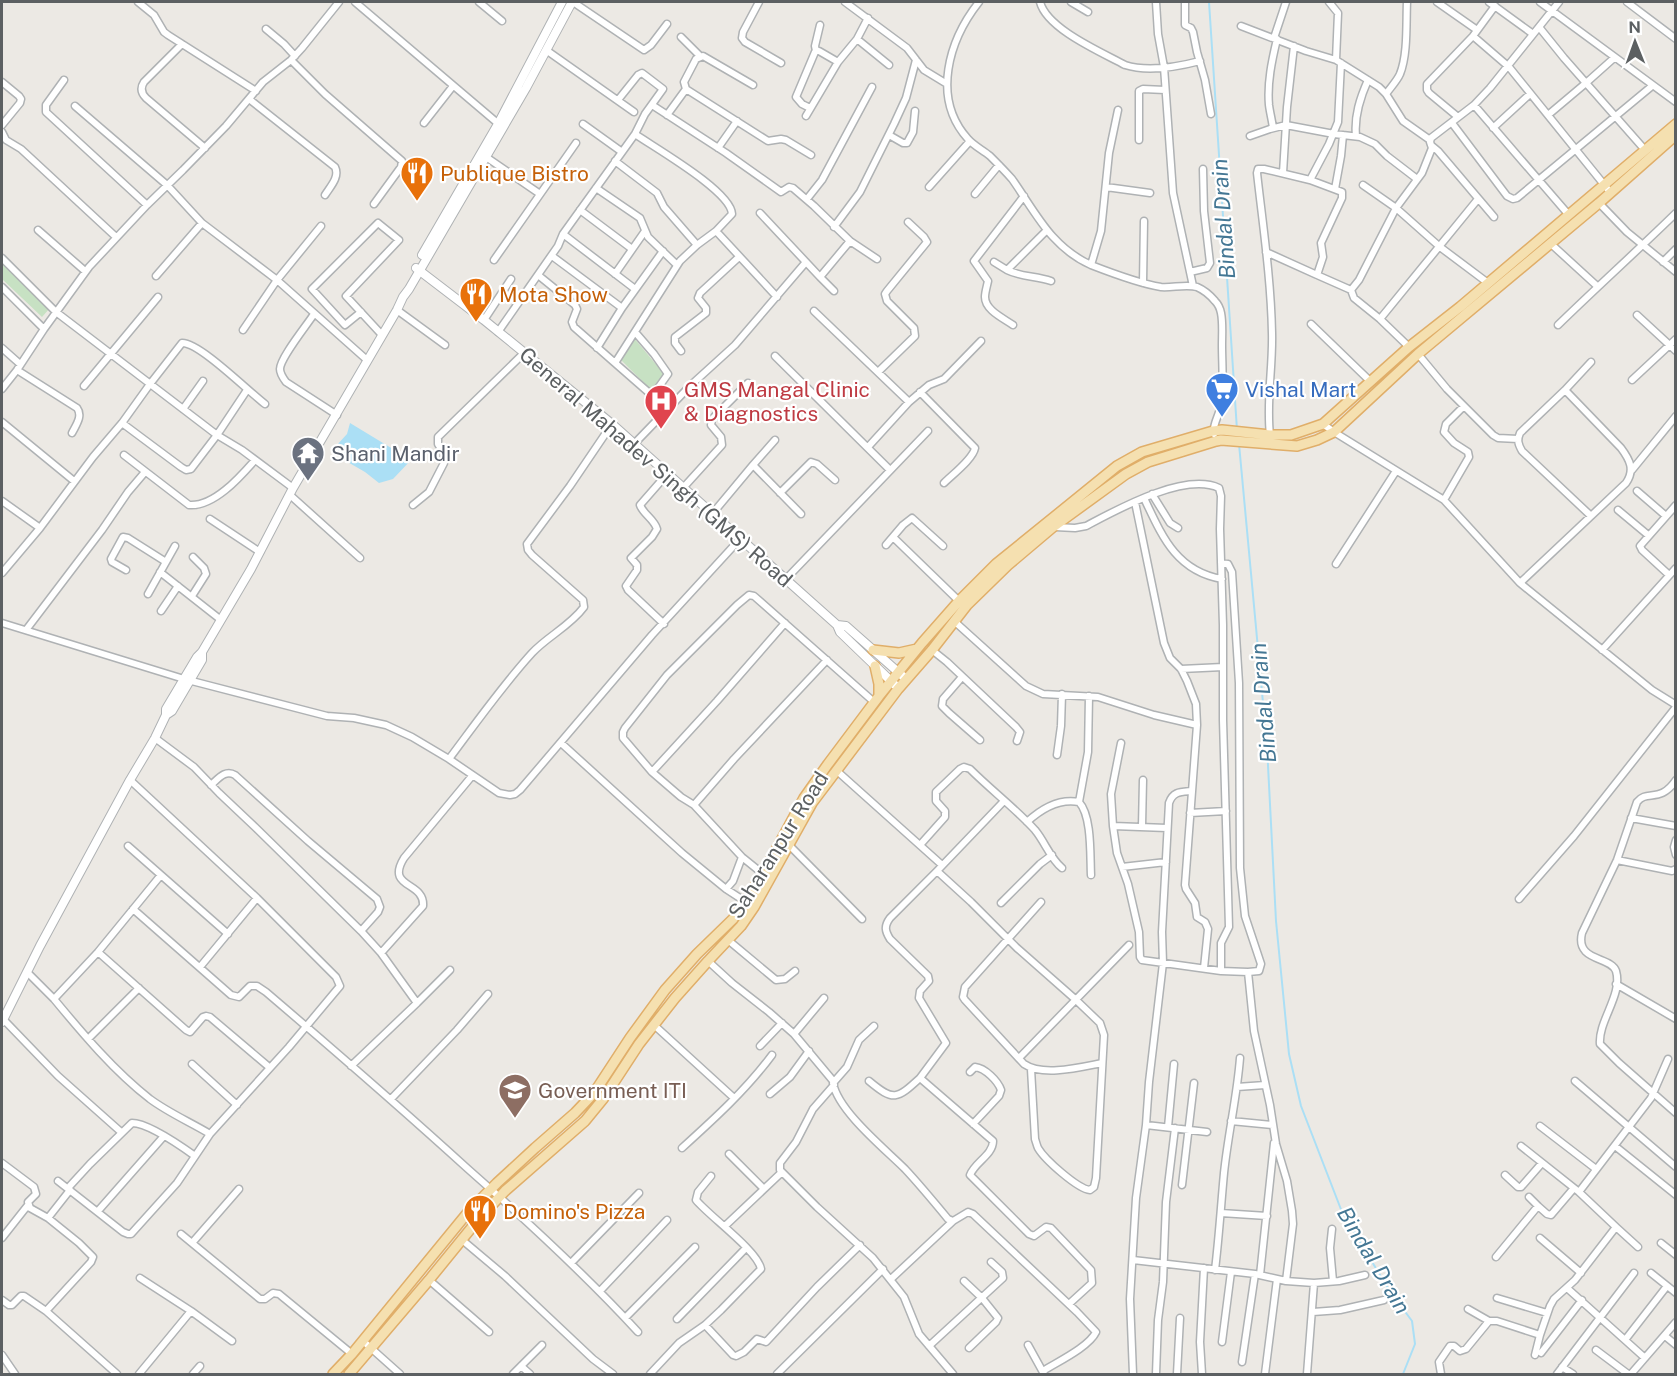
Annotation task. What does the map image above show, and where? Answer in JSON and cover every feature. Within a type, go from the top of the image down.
[{"type":"main road","points":[[1270,439],[1291,435],[1323,424],[1409,347],[1460,307],[1676,124]]},
{"type":"main road","points":[[1218,435],[1270,439],[1297,446],[1334,432],[1418,354],[1599,203],[1676,135]]},
{"type":"main road","name":"Saharanpur Road","points":[[333,1374],[363,1341],[469,1211],[594,1093],[665,990],[697,954],[734,919],[808,801],[877,699],[906,679],[979,593],[1048,526],[1117,466],[1142,452],[1218,435]]},
{"type":"main road","name":"Saharanpur Road","points":[[349,1374],[461,1239],[499,1197],[585,1121],[654,1025],[708,960],[741,926],[789,845],[808,801],[837,771],[895,685],[899,672],[917,649],[959,601],[996,564],[1048,526]]},
{"type":"main road","points":[[873,650],[899,653],[917,649]]},
{"type":"main road","points":[[875,666],[879,675],[877,699]]},
{"type":"street","points":[[138,2],[154,15],[164,32],[256,91]]},
{"type":"street","points":[[2,389],[85,271],[226,126],[274,72],[293,58],[339,2]]},
{"type":"street","points":[[355,2],[501,125]]},
{"type":"street","points":[[479,2],[502,21]]},
{"type":"street","points":[[121,1132],[58,1076],[2,1020],[166,715],[172,711],[187,680],[202,660],[202,652],[397,310],[405,287],[486,157],[562,2]]},
{"type":"street","points":[[417,269],[572,2],[644,50],[651,45],[667,24]]},
{"type":"street","points":[[759,2],[742,38],[781,63]]},
{"type":"street","points":[[845,2],[907,48],[924,70],[947,84]]},
{"type":"street","points":[[979,2],[956,40],[948,72],[947,84],[952,109],[963,133],[1010,176],[1052,237],[1071,253],[1091,265],[1143,283],[1162,287],[1193,286],[1200,288],[1217,303],[1221,313],[1221,402],[1220,413],[1214,425],[1218,435]]},
{"type":"street","points":[[1040,2],[1050,18],[1068,33],[1125,65],[1134,68],[1164,67],[1200,61]]},
{"type":"street","points":[[1071,2],[1088,12]]},
{"type":"street","points":[[1156,2],[1158,34],[1164,67],[1173,193],[1193,286]]},
{"type":"street","points":[[1185,2],[1185,25],[1193,32],[1211,114]]},
{"type":"street","points":[[1273,128],[1269,105],[1269,86],[1276,38],[1286,2]]},
{"type":"street","points":[[1310,180],[1334,134],[1339,113],[1338,13],[1329,2]]},
{"type":"street","points":[[1386,94],[1397,80],[1401,69],[1407,2]]},
{"type":"street","points":[[1437,2],[1475,33],[1509,67],[1610,192]]},
{"type":"street","points":[[1540,2],[1676,102]]},
{"type":"street","points":[[1351,290],[1359,280],[1396,208],[1423,170],[1431,143],[1474,105],[1509,67],[1559,2]]},
{"type":"street","points":[[1627,2],[1676,39]]},
{"type":"street","points":[[1458,117],[1429,93],[1426,87],[1475,33],[1492,4],[1533,34]]},
{"type":"street","points":[[806,116],[838,62],[857,39],[868,18]]},
{"type":"street","points":[[810,108],[796,97],[816,51],[820,25]]},
{"type":"street","points":[[1241,26],[1338,61],[1368,80],[1386,94],[1403,121],[1431,143],[1494,217]]},
{"type":"street","points":[[1539,27],[1645,150]]},
{"type":"street","points":[[266,29],[284,44],[293,58],[325,94],[402,161],[401,168],[374,204]]},
{"type":"street","points":[[681,37],[700,56],[708,58],[753,85]]},
{"type":"street","points":[[857,39],[889,65]]},
{"type":"street","points":[[182,44],[144,82],[142,92],[146,98],[205,148]]},
{"type":"street","points":[[1283,174],[1294,46]]},
{"type":"street","points":[[546,50],[634,112]]},
{"type":"street","points":[[816,51],[838,62]]},
{"type":"street","points":[[700,56],[696,59],[684,82],[686,89],[768,141],[786,140],[811,155]]},
{"type":"street","points":[[1548,115],[1614,58]]},
{"type":"street","points":[[834,226],[860,192],[903,107],[916,60]]},
{"type":"street","points":[[498,332],[552,256],[563,234],[635,134],[645,114],[663,89],[643,73],[638,75],[618,100]]},
{"type":"street","points":[[64,80],[46,105],[46,112],[147,205]]},
{"type":"street","points":[[1356,136],[1355,121],[1368,80]]},
{"type":"street","points":[[2,82],[21,99],[2,125]]},
{"type":"street","points":[[424,123],[453,86]]},
{"type":"street","points":[[1452,123],[1510,199],[1517,198],[1652,86]]},
{"type":"street","points":[[807,199],[827,171],[872,87]]},
{"type":"street","points":[[667,115],[686,89]]},
{"type":"street","points":[[1139,140],[1139,91],[1143,89],[1165,90]]},
{"type":"street","points":[[1493,128],[1530,94]]},
{"type":"street","points":[[249,99],[335,167],[336,176],[325,195]]},
{"type":"street","points":[[652,105],[781,192],[791,188],[807,199],[850,242],[877,259]]},
{"type":"street","points":[[1474,105],[1568,214]]},
{"type":"street","points":[[75,106],[167,185],[202,223],[277,280],[367,360]]},
{"type":"street","points":[[889,135],[907,143],[913,132],[915,111]]},
{"type":"street","points":[[1091,265],[1101,231],[1109,153],[1118,111]]},
{"type":"street","points":[[718,148],[737,121]]},
{"type":"street","points":[[583,124],[622,152]]},
{"type":"street","points":[[1250,136],[1286,125],[1356,136],[1376,144],[1387,156],[1417,179]]},
{"type":"street","points":[[2,132],[6,140],[21,149],[116,237]]},
{"type":"street","points":[[615,363],[677,265],[732,214],[728,203],[710,185],[635,134]]},
{"type":"street","points":[[1335,189],[1342,135]]},
{"type":"street","points":[[929,187],[970,141]]},
{"type":"street","points":[[494,260],[576,143]]},
{"type":"street","points":[[486,157],[540,194]]},
{"type":"street","points":[[615,161],[657,193],[664,207],[697,245]]},
{"type":"street","points":[[975,194],[999,165]]},
{"type":"street","points":[[1270,439],[1268,414],[1272,334],[1257,173],[1260,168],[1310,180],[1342,192],[1342,198],[1321,243],[1323,258],[1317,275]]},
{"type":"street","points":[[1190,272],[1207,268],[1210,263],[1204,211],[1203,169]]},
{"type":"street","points":[[1363,184],[1488,283]]},
{"type":"street","points":[[1106,187],[1150,194]]},
{"type":"street","points":[[596,188],[640,218],[648,237],[677,265]]},
{"type":"street","points":[[1013,325],[988,305],[985,298],[988,281],[974,261],[1024,196]]},
{"type":"street","points":[[1380,319],[1478,199]]},
{"type":"street","points":[[1599,203],[1643,246],[1676,272]]},
{"type":"street","points":[[580,210],[632,249]]},
{"type":"street","points":[[760,213],[834,291]]},
{"type":"street","points":[[1558,325],[1676,213]]},
{"type":"street","points":[[1143,283],[1144,221]]},
{"type":"street","points":[[878,372],[915,336],[914,328],[885,298],[887,291],[927,243],[924,237],[908,222]]},
{"type":"street","points":[[156,276],[202,223]]},
{"type":"street","points":[[361,312],[345,325],[312,289],[378,223],[399,240],[346,296],[361,312],[382,335]]},
{"type":"street","points":[[243,330],[277,280],[321,226]]},
{"type":"street","points":[[38,230],[85,271]]},
{"type":"street","points":[[1007,270],[1047,230]]},
{"type":"street","points":[[615,274],[645,231]]},
{"type":"street","points":[[716,231],[777,297]]},
{"type":"street","points":[[563,234],[635,289]]},
{"type":"street","points":[[820,277],[850,242]]},
{"type":"street","points":[[1550,243],[1598,286]]},
{"type":"street","points":[[1662,262],[1676,249]]},
{"type":"street","points":[[597,348],[622,308],[663,251]]},
{"type":"street","points":[[1266,252],[1351,290],[1354,298],[1409,347]]},
{"type":"street","points":[[552,256],[622,308]]},
{"type":"street","points":[[681,351],[675,343],[675,337],[706,313],[706,308],[698,298],[700,293],[739,257]]},
{"type":"street","points":[[2,258],[56,312],[217,435],[255,460],[292,492],[360,558]]},
{"type":"street","points":[[634,444],[691,385],[735,345],[806,262]]},
{"type":"street","points":[[994,262],[1015,274],[1051,281]]},
{"type":"street","name":"General Mahadev Singh (GMS) Road","points":[[417,269],[612,424],[837,625],[840,632],[895,685]]},
{"type":"street","points":[[538,275],[577,306],[573,325],[650,393],[654,392],[668,376],[667,371],[635,332]]},
{"type":"street","points":[[484,320],[511,279]]},
{"type":"street","points":[[2,287],[44,329]]},
{"type":"street","points":[[84,386],[158,297]]},
{"type":"street","points":[[397,310],[445,345]]},
{"type":"street","points":[[814,311],[909,402]]},
{"type":"street","points":[[314,314],[282,360],[281,376],[286,382],[337,415]]},
{"type":"street","points":[[1637,315],[1676,351]]},
{"type":"street","points":[[1311,324],[1371,382]]},
{"type":"street","points":[[1632,380],[1676,339]]},
{"type":"street","points":[[868,447],[909,402],[929,385],[944,379],[981,341]]},
{"type":"street","points":[[2,573],[122,423],[179,345],[187,343],[209,357],[264,404]]},
{"type":"street","points":[[2,348],[18,367],[77,408],[80,417],[72,433]]},
{"type":"street","points":[[413,505],[429,492],[444,463],[444,453],[438,444],[438,437],[524,353]]},
{"type":"street","points":[[1418,354],[1447,389],[1493,435],[1504,439],[1518,439]]},
{"type":"street","points":[[775,356],[890,470]]},
{"type":"street","points":[[1591,516],[1522,451],[1518,439],[1520,433],[1592,362]]},
{"type":"street","points":[[183,409],[202,381]]},
{"type":"street","points":[[683,488],[722,445],[722,436],[711,425],[712,419],[748,382]]},
{"type":"street","points":[[122,423],[186,470],[191,469],[247,390]]},
{"type":"street","points":[[1565,390],[1621,448],[1632,470]]},
{"type":"street","points":[[920,392],[975,448],[975,452],[944,483]]},
{"type":"street","points":[[1444,500],[1469,457],[1468,452],[1454,443],[1444,432],[1446,424],[1464,406]]},
{"type":"street","points":[[1520,583],[1626,483],[1632,470],[1676,416]]},
{"type":"street","points":[[2,422],[74,481]]},
{"type":"street","points":[[449,759],[479,718],[532,654],[584,607],[583,600],[532,555],[527,544],[612,424]]},
{"type":"street","points":[[1323,424],[1444,500],[1520,583],[1602,650],[1676,706],[1574,836],[1519,898]]},
{"type":"street","points":[[785,580],[928,431]]},
{"type":"street","points":[[713,513],[776,440]]},
{"type":"street","points":[[124,455],[189,504],[196,505],[228,488],[255,460]]},
{"type":"street","points":[[780,492],[812,462],[835,480]]},
{"type":"street","points":[[753,465],[801,514]]},
{"type":"street","points":[[26,630],[145,471]]},
{"type":"street","points":[[1336,564],[1396,471]]},
{"type":"street","points":[[664,624],[626,586],[637,570],[637,565],[631,558],[657,529],[655,523],[640,505],[668,474]]},
{"type":"street","points":[[1048,526],[1075,528],[1086,526],[1152,494],[1193,484],[1219,488],[1221,496],[1229,927],[1221,943],[1221,970]]},
{"type":"street","points":[[1637,491],[1666,516]]},
{"type":"street","points":[[1152,494],[1170,523],[1178,528]]},
{"type":"street","points":[[1144,498],[1158,528],[1178,558],[1203,574],[1222,579]]},
{"type":"street","points":[[2,501],[40,528]]},
{"type":"street","points":[[1135,502],[1162,636],[1170,658],[1182,669],[1196,704],[1197,725],[1185,885],[1195,903],[1197,917],[1205,922],[1208,929],[1204,968]]},
{"type":"street","points":[[1668,574],[1640,546],[1675,508]]},
{"type":"street","points":[[1618,510],[1648,535]]},
{"type":"street","points":[[886,545],[912,518],[943,546]]},
{"type":"street","points":[[210,519],[260,552]]},
{"type":"street","points":[[126,570],[111,559],[123,537],[166,562]]},
{"type":"street","points":[[893,537],[959,601]]},
{"type":"street","points":[[2,623],[187,680],[327,716],[354,718],[386,725],[449,759],[499,794],[510,795],[515,794],[561,743],[652,635],[740,539]]},
{"type":"street","points":[[148,594],[175,546]]},
{"type":"street","points":[[192,597],[206,574],[204,568],[193,557]]},
{"type":"street","points":[[1122,743],[1111,794],[1113,826],[1117,853],[1139,932],[1140,957],[1142,960],[1221,970],[1259,971],[1261,964],[1249,930],[1243,901],[1240,848],[1239,682],[1232,572],[1228,564],[1221,563]]},
{"type":"street","points":[[1602,650],[1668,574],[1676,568]]},
{"type":"street","points":[[160,572],[221,620]]},
{"type":"street","points":[[161,611],[178,586]]},
{"type":"street","points":[[763,874],[742,857],[694,805],[652,772],[623,738],[625,728],[667,675],[737,605],[749,596],[754,596],[827,660],[877,699]]},
{"type":"street","points":[[954,621],[1026,686],[1042,694],[1098,697],[1154,715],[1197,725]]},
{"type":"street","points":[[652,772],[785,623]]},
{"type":"street","name":"General Mahadev Singh (GMS) Road","points":[[837,625],[846,626],[906,679]]},
{"type":"street","points":[[932,651],[1019,730],[1020,735],[1017,741]]},
{"type":"street","points":[[694,805],[827,660]]},
{"type":"street","points":[[1182,669],[1223,667]]},
{"type":"street","points":[[962,677],[943,699],[942,706],[980,740]]},
{"type":"street","points":[[1057,755],[1062,694]]},
{"type":"street","points":[[1079,802],[1088,752],[1089,696]]},
{"type":"street","points":[[155,738],[189,762],[361,931],[381,953],[417,1003]]},
{"type":"street","points":[[561,743],[646,821],[726,889],[746,902]]},
{"type":"street","points":[[920,845],[945,817],[945,811],[936,801],[936,792],[964,767],[970,769],[1027,822],[1062,868]]},
{"type":"street","points":[[837,771],[920,845],[939,868],[1008,939],[1100,1023],[1104,1035],[1096,1183],[1090,1190],[1081,1187],[1050,1162],[1038,1147],[1035,1139],[1031,1069]]},
{"type":"street","points":[[211,785],[223,774],[235,775],[377,899],[380,909],[361,931]]},
{"type":"street","points":[[381,953],[423,906],[420,894],[400,878],[397,872],[399,866],[472,776]]},
{"type":"street","points":[[58,1181],[126,1234],[131,1234],[177,1183],[210,1134],[339,989],[340,983],[336,977],[257,898],[130,780]]},
{"type":"street","points":[[1142,826],[1143,780]]},
{"type":"street","points":[[1676,780],[1663,794],[1639,798],[1617,860],[1581,938],[1585,950],[1593,957],[1613,967],[1617,972],[1612,1004],[1601,1033],[1600,1044],[1676,1113]]},
{"type":"street","points":[[1133,1374],[1130,1299],[1136,1198],[1163,963],[1162,932],[1169,803],[1176,793],[1192,791]]},
{"type":"street","points":[[868,1081],[884,1094],[892,1096],[902,1094],[920,1078],[946,1043],[919,998],[920,991],[929,981],[928,975],[890,939],[885,927],[890,918],[1004,801]]},
{"type":"street","points":[[1027,822],[1045,807],[1064,802],[1082,804],[1088,823],[1091,874]]},
{"type":"street","points":[[1190,813],[1226,811]]},
{"type":"street","points":[[1631,818],[1676,826]]},
{"type":"street","points":[[1113,826],[1167,828]]},
{"type":"street","points":[[1676,840],[1674,847],[1676,855]]},
{"type":"street","points":[[789,845],[862,919]]},
{"type":"street","points":[[128,846],[228,934]]},
{"type":"street","points":[[1001,903],[1052,855]]},
{"type":"street","points":[[726,889],[733,881],[742,857]]},
{"type":"street","points":[[1617,860],[1672,871],[1676,869]]},
{"type":"street","points":[[1122,867],[1166,862]]},
{"type":"street","points":[[54,999],[98,952],[161,875]]},
{"type":"street","points":[[200,967],[257,898]]},
{"type":"street","points":[[1041,902],[965,987],[964,1000],[1031,1069],[1075,1068],[1102,1063]]},
{"type":"street","points":[[133,909],[231,995],[235,997],[243,995],[250,986],[257,986],[306,1026],[491,1189],[600,1291],[638,1332]]},
{"type":"street","points":[[728,940],[776,980],[784,979],[795,971]]},
{"type":"street","points":[[1019,1058],[1129,945]]},
{"type":"street","points":[[98,952],[188,1032],[193,1030],[203,1017],[210,1017],[269,1067]]},
{"type":"street","points":[[708,960],[794,1034],[834,1084],[853,1118],[913,1178],[948,1219],[953,1221]]},
{"type":"street","points":[[351,1066],[450,970]]},
{"type":"street","points":[[27,972],[135,1086],[151,1100],[210,1134]]},
{"type":"street","points":[[1248,972],[1254,1031],[1293,1217],[1286,1281]]},
{"type":"street","points":[[1616,983],[1676,1019]]},
{"type":"street","points":[[88,1039],[139,987]]},
{"type":"street","points":[[391,1099],[488,994]]},
{"type":"street","points":[[794,1034],[824,998]]},
{"type":"street","points":[[760,1046],[782,1023]]},
{"type":"street","points":[[654,1025],[734,1098]]},
{"type":"street","points":[[874,1026],[860,1040],[847,1066],[813,1109],[796,1143],[780,1163],[780,1167],[782,1173],[883,1269],[904,1297],[919,1334],[953,1374]]},
{"type":"street","points":[[770,1094],[790,1077],[809,1051]]},
{"type":"street","points":[[682,1148],[734,1098],[772,1055]]},
{"type":"street","points":[[1215,1270],[1224,1173],[1240,1058]]},
{"type":"street","points":[[1529,1197],[1551,1215],[1615,1146],[1654,1093],[1668,1059]]},
{"type":"street","points":[[192,1064],[237,1105]]},
{"type":"street","points":[[1156,1374],[1174,1064]]},
{"type":"street","points":[[970,1072],[975,1067],[982,1069],[1002,1090],[973,1124]]},
{"type":"street","points":[[920,1078],[992,1140],[994,1144],[992,1149],[970,1172],[972,1178],[1029,1234],[1034,1236],[1046,1227],[1051,1227],[1091,1270],[1092,1283],[1069,1304]]},
{"type":"street","points":[[1575,1081],[1676,1167]]},
{"type":"street","points":[[1182,1185],[1194,1083]]},
{"type":"street","points":[[1237,1087],[1265,1085]]},
{"type":"street","points":[[1231,1121],[1273,1125]]},
{"type":"street","points":[[48,1218],[69,1189],[132,1123],[135,1122],[164,1136],[195,1156]]},
{"type":"street","points":[[1146,1125],[1207,1132]]},
{"type":"street","points":[[1540,1126],[1596,1169]]},
{"type":"street","points":[[98,1211],[164,1136]]},
{"type":"street","points":[[1242,1362],[1267,1216],[1275,1136]]},
{"type":"street","points":[[1521,1146],[1576,1190],[1638,1247]]},
{"type":"street","points":[[1615,1146],[1676,1195]]},
{"type":"street","points":[[729,1154],[763,1188]]},
{"type":"street","points":[[2,1163],[34,1187],[36,1194],[2,1238]]},
{"type":"street","points":[[1505,1175],[1521,1187],[1542,1163]]},
{"type":"street","points":[[725,1226],[763,1188],[782,1173]]},
{"type":"street","points":[[650,1374],[679,1343],[705,1325],[730,1302],[761,1266],[725,1226],[696,1200],[698,1192],[711,1176]]},
{"type":"street","points":[[192,1243],[239,1189]]},
{"type":"street","points":[[571,1263],[639,1193]]},
{"type":"street","points":[[28,1205],[48,1218],[93,1257],[46,1311]]},
{"type":"street","points":[[1496,1257],[1538,1206]]},
{"type":"street","points":[[891,1279],[953,1221],[968,1212],[973,1214],[1096,1332],[1085,1345],[1044,1373],[1028,1345]]},
{"type":"street","points":[[1221,1213],[1267,1216]]},
{"type":"street","points":[[600,1291],[667,1220]]},
{"type":"street","points":[[1582,1300],[1538,1354],[1540,1335],[1554,1299],[1581,1273],[1616,1227]]},
{"type":"street","points":[[1332,1229],[1330,1248],[1333,1281]]},
{"type":"street","points":[[181,1234],[260,1299],[265,1299],[273,1293],[279,1294],[352,1354]]},
{"type":"street","points":[[1540,1238],[1581,1273]]},
{"type":"street","points":[[461,1239],[505,1276],[593,1359],[613,1374]]},
{"type":"street","points":[[1661,1243],[1676,1255]]},
{"type":"street","points":[[705,1325],[736,1356],[744,1352],[757,1339],[766,1342],[860,1245]]},
{"type":"street","points":[[625,1318],[695,1247]]},
{"type":"street","points":[[677,1318],[746,1248]]},
{"type":"street","points":[[1133,1260],[1314,1283],[1365,1275]]},
{"type":"street","points":[[929,1346],[1003,1278],[1002,1272],[991,1262]]},
{"type":"street","points":[[1202,1374],[1200,1342],[1203,1268]]},
{"type":"street","points":[[777,1374],[883,1269]]},
{"type":"street","points":[[1222,1342],[1231,1272]]},
{"type":"street","points":[[1557,1374],[1634,1273]]},
{"type":"street","points":[[1651,1273],[1676,1293]]},
{"type":"street","points":[[140,1278],[232,1341]]},
{"type":"street","points":[[1266,1374],[1277,1279]]},
{"type":"street","points":[[429,1280],[489,1332]]},
{"type":"street","points":[[964,1281],[982,1298],[998,1320],[969,1348]]},
{"type":"street","points":[[1307,1374],[1314,1283]]},
{"type":"street","points":[[1625,1340],[1667,1286]]},
{"type":"street","points":[[1567,1288],[1645,1358]]},
{"type":"street","points":[[2,1300],[12,1305],[24,1296],[46,1311],[117,1374]]},
{"type":"street","points":[[1497,1298],[1547,1313]]},
{"type":"street","points":[[1313,1312],[1340,1310],[1384,1300]]},
{"type":"street","points":[[1468,1309],[1488,1321],[1497,1321],[1540,1335]]},
{"type":"street","points":[[139,1374],[191,1311]]},
{"type":"street","points":[[1177,1374],[1180,1318]]},
{"type":"street","points":[[1441,1374],[1439,1362],[1450,1346],[1460,1351],[1466,1349],[1488,1321]]},
{"type":"street","points":[[1596,1350],[1630,1374],[1676,1322]]},
{"type":"street","points":[[1665,1336],[1676,1345]]},
{"type":"street","points":[[363,1341],[400,1374]]},
{"type":"street","points":[[513,1374],[542,1345]]},
{"type":"street","points":[[2,1356],[15,1374]]},
{"type":"street","points":[[193,1374],[200,1366]]},
{"type":"street","points":[[521,1366],[530,1374]]},
{"type":"street","points":[[1562,1367],[1573,1374]]},
{"type":"street","points":[[103,1374],[109,1368]]},
{"type":"green space","points":[[2,263],[50,308],[42,317],[2,279]]},
{"type":"green space","points":[[634,338],[664,374],[651,390],[620,359]]},
{"type":"water","points":[[350,423],[411,460],[393,479],[379,483],[339,457],[337,445],[347,434]]},
{"type":"waterway","name":"Bindal Drain","points":[[1209,2],[1237,430]]},
{"type":"waterway","name":"Bindal Drain","points":[[1239,444],[1267,746],[1276,921],[1289,1054],[1301,1106],[1342,1212],[1389,1290],[1412,1321],[1415,1344],[1403,1374]]},
{"type":"place","name":"Publique Bistro","points":[[417,202]]},
{"type":"place","name":"Mota Show","points":[[476,323]]},
{"type":"place","name":"Vishal Mart","points":[[1222,418]]},
{"type":"place","name":"GMS Mangal Clinic & Diagnostics","points":[[661,430]]},
{"type":"place","name":"Shani Mandir","points":[[308,482]]},
{"type":"place","name":"Government ITI","points":[[515,1119]]},
{"type":"place","name":"Domino's Pizza","points":[[480,1240]]}]
